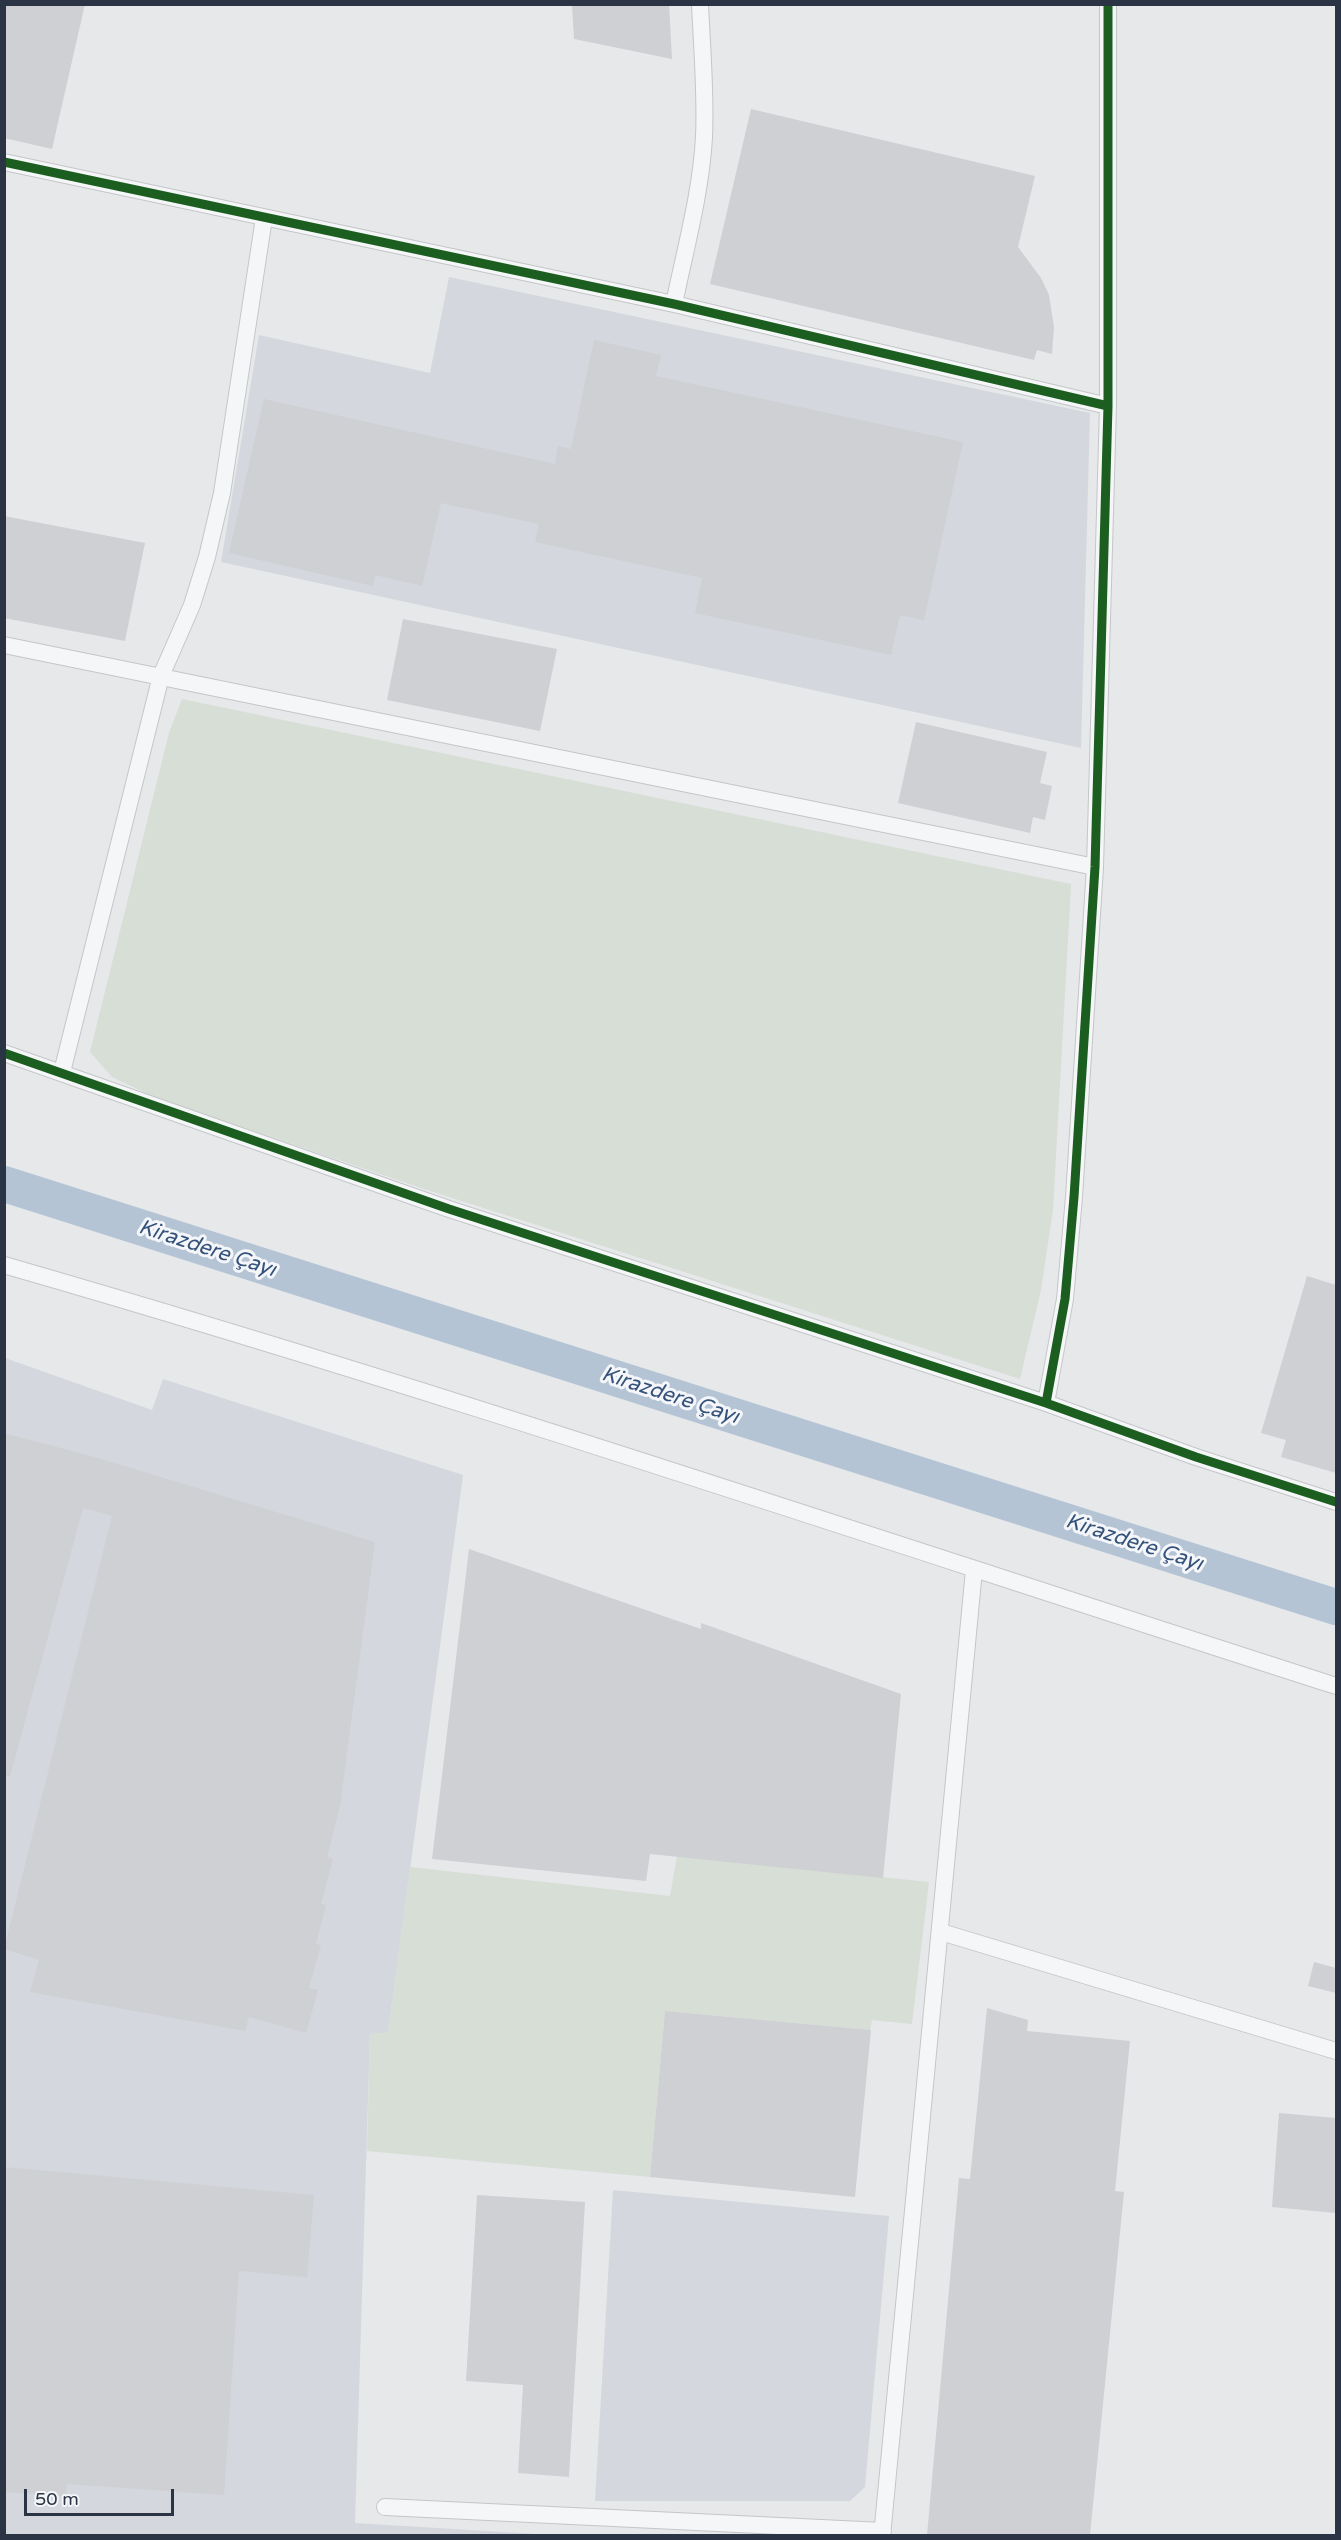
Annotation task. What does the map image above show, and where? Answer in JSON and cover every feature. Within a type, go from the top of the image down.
[{"type":"street","points":[[674,304],[696,196],[704,140],[705,100],[700,4]]},
{"type":"street","points":[[1046,1403],[1067,1276],[1095,867],[1108,406],[1108,4]]},
{"type":"street","points":[[4,162],[674,304],[1108,406]]},
{"type":"street","points":[[62,1072],[161,676],[192,605],[207,556],[222,493],[264,218]]},
{"type":"street","points":[[4,645],[1095,867]]},
{"type":"street","points":[[4,1053],[450,1209],[1046,1403],[1336,1502]]},
{"type":"street","points":[[4,1265],[613,1450],[974,1570],[1336,1686]]},
{"type":"street","points":[[386,2507],[882,2533],[974,1570]]},
{"type":"street","points":[[940,1932],[1336,2051]]},
{"type":"shaded area","points":[[449,277],[1090,413],[1081,748],[221,562],[259,335],[430,373]]},
{"type":"shaded area","points":[[182,699],[1071,884],[1053,1210],[1041,1290],[1020,1379],[427,1190],[154,1097],[112,1077],[90,1052],[169,733]]},
{"type":"shaded area","points":[[5,1358],[152,1410],[163,1379],[463,1475],[388,2033],[370,2034],[355,2523],[552,2535],[5,2536]]},
{"type":"shaded area","points":[[677,1856],[929,1882],[912,2024],[872,2020],[870,2030],[665,2011],[650,2177],[367,2151],[370,2034],[388,2032],[410,1867],[670,1896]]},
{"type":"shaded area","points":[[613,2190],[889,2216],[865,2487],[850,2501],[595,2501]]},
{"type":"building","points":[[4,4],[85,4],[52,149],[4,138]]},
{"type":"building","points":[[572,4],[669,4],[672,59],[574,39]]},
{"type":"building","points":[[751,109],[1035,176],[1018,247],[1041,278],[1049,295],[1054,327],[1052,354],[1037,350],[1034,360],[710,284]]},
{"type":"building","points":[[594,340],[661,355],[656,376],[963,442],[924,620],[900,615],[891,655],[695,613],[702,578],[535,542],[539,524],[441,503],[422,586],[375,575],[373,586],[229,553],[264,399],[555,464],[558,446],[571,449]]},
{"type":"building","points":[[4,516],[145,543],[125,641],[4,618]]},
{"type":"building","points":[[403,619],[557,649],[540,731],[387,700]]},
{"type":"building","points":[[916,722],[1047,752],[1040,783],[1052,786],[1045,820],[1033,817],[1030,833],[898,803]]},
{"type":"building","points":[[1307,1276],[1336,1285],[1336,1473],[1281,1457],[1286,1440],[1261,1433]]},
{"type":"building","points":[[4,1433],[98,1458],[375,1542],[340,1806],[327,1857],[333,1859],[321,1904],[326,1905],[316,1944],[321,1945],[309,1988],[318,1990],[306,2033],[249,2017],[245,2031],[30,1992],[39,1960],[4,1949],[112,1516],[83,1508],[10,1776],[4,1775]]},
{"type":"building","points":[[469,1549],[701,1629],[701,1623],[901,1694],[883,1878],[650,1854],[646,1881],[432,1859]]},
{"type":"building","points":[[1314,1962],[1336,1968],[1336,1993],[1308,1986]]},
{"type":"building","points":[[987,2008],[1028,2020],[1027,2031],[1130,2041],[1115,2191],[1124,2192],[1090,2535],[927,2535],[959,2178],[970,2179]]},
{"type":"building","points":[[665,2011],[871,2030],[855,2197],[650,2177]]},
{"type":"building","points":[[1279,2113],[1336,2118],[1336,2213],[1272,2207]]},
{"type":"building","points":[[4,2167],[314,2195],[307,2277],[239,2271],[224,2495],[67,2484],[66,2496],[4,2492]]},
{"type":"building","points":[[477,2195],[585,2202],[569,2477],[518,2473],[523,2385],[466,2381]]},
{"type":"waterway","name":"Kirazdere Çayı","points":[[4,1184],[1336,1607]]},
{"type":"cycle path","points":[[1046,1403],[1065,1299],[1074,1197],[1095,867],[1108,406],[1108,4]]},
{"type":"cycle path","points":[[4,162],[674,304],[1108,406]]},
{"type":"cycle path","points":[[4,1053],[449,1209],[1046,1403],[1196,1457],[1336,1502]]}]
